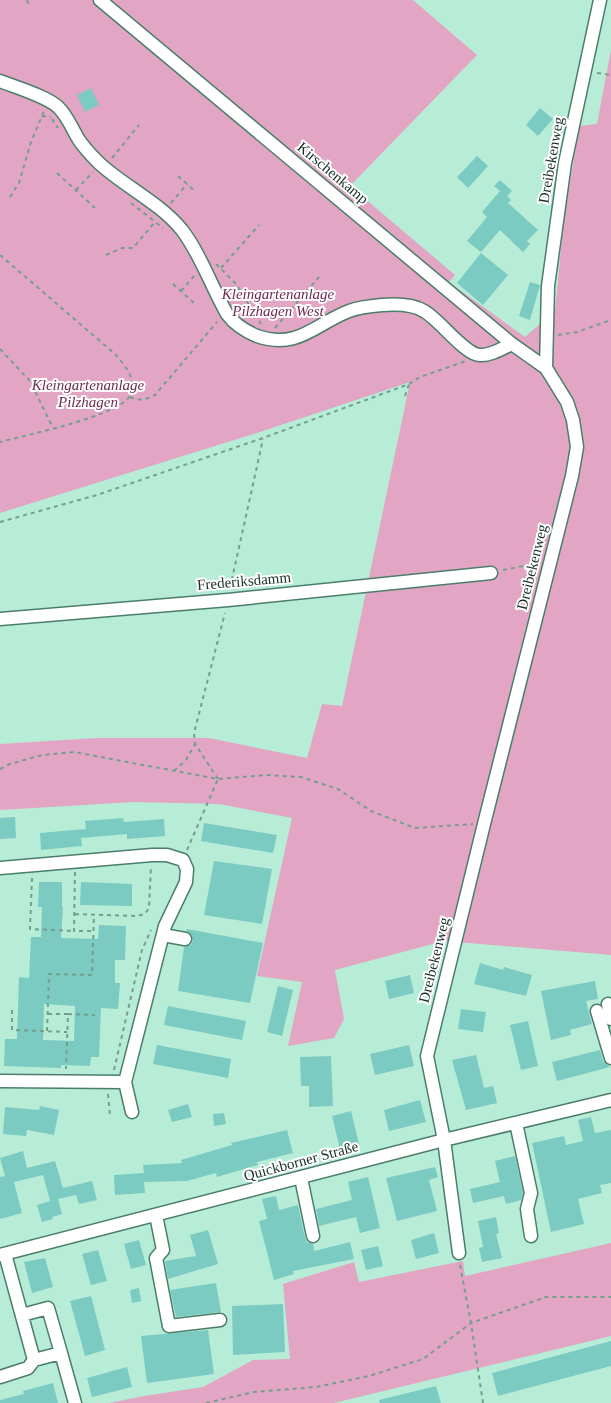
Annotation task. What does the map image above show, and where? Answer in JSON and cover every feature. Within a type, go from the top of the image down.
[{"type":"street","name":"Kirschenkamp","points":[[100,0],[512,344],[546,368]]},
{"type":"street","name":"Dreibekenweg","points":[[459,1252],[444,1140],[427,1056],[572,476],[577,447],[576,434],[567,402],[546,368],[548,286],[564,173],[600,0]]},
{"type":"street","points":[[0,81],[55,104],[63,112],[85,148],[173,220],[194,247],[227,314],[232,321],[245,331],[279,341],[301,336],[354,309],[386,305],[406,306],[424,311],[445,327],[461,345],[475,355],[482,356],[512,344]]},
{"type":"street","name":"Frederiksdamm","points":[[0,619],[228,600],[491,573]]},
{"type":"street","points":[[0,868],[167,855],[183,860],[187,869],[186,882],[164,931],[125,1082],[132,1112]]},
{"type":"street","points":[[164,931],[185,939]]},
{"type":"street","points":[[608,1004],[611,1019]]},
{"type":"street","points":[[597,1011],[611,1058]]},
{"type":"street","points":[[0,1081],[125,1082]]},
{"type":"street","name":"Quickborner Straße","points":[[3,1255],[444,1140],[611,1100]]},
{"type":"street","points":[[516,1123],[531,1193],[527,1209],[531,1236]]},
{"type":"street","points":[[301,1178],[313,1236]]},
{"type":"street","points":[[156,1216],[163,1250],[156,1258],[169,1326],[220,1320]]},
{"type":"street","points":[[3,1255],[34,1360]]},
{"type":"street","points":[[22,1316],[48,1308],[75,1403]]},
{"type":"street","points":[[0,1377],[28,1368],[34,1360],[61,1353]]},
{"type":"path","points":[[27,0],[29,6]]},
{"type":"path","points":[[585,70],[611,75]]},
{"type":"path","points":[[10,197],[18,183],[31,142],[48,100]]},
{"type":"path","points":[[76,190],[105,163],[139,125]]},
{"type":"path","points":[[57,173],[95,208]]},
{"type":"path","points":[[178,176],[196,192]]},
{"type":"path","points":[[221,268],[259,225]]},
{"type":"path","points":[[106,255],[122,248],[133,248]]},
{"type":"path","points":[[0,255],[100,340],[121,361],[132,382],[130,397],[122,405],[103,414],[0,442]]},
{"type":"path","points":[[181,291],[203,266]]},
{"type":"path","points":[[270,334],[319,277]]},
{"type":"path","points":[[174,284],[194,303]]},
{"type":"path","points":[[130,397],[142,400],[155,395],[216,324],[227,314]]},
{"type":"path","points":[[547,337],[577,332],[611,320]]},
{"type":"path","points":[[0,348],[30,381],[53,428]]},
{"type":"path","points":[[0,522],[97,495],[263,438],[410,384],[420,377],[482,356]]},
{"type":"path","points":[[405,396],[410,384]]},
{"type":"path","points":[[218,779],[195,744],[194,733],[228,600],[263,438]]},
{"type":"path","points":[[491,573],[551,561]]},
{"type":"path","points":[[174,771],[186,760],[195,744]]},
{"type":"path","points":[[0,769],[10,764],[42,755],[74,752],[218,779],[266,775],[301,777],[338,789],[371,811],[415,828],[484,824]]},
{"type":"path","points":[[183,860],[218,779]]},
{"type":"path","points":[[74,914],[137,916],[145,914],[149,908],[152,856]]},
{"type":"path","points":[[32,865],[30,929],[94,931]]},
{"type":"path","points":[[74,930],[75,883]]},
{"type":"path","points":[[48,1031],[49,974],[92,975],[94,915]]},
{"type":"path","points":[[110,1116],[108,1092],[142,950],[152,929],[159,926],[164,931]]},
{"type":"path","points":[[12,1010],[12,1030],[67,1032]]},
{"type":"path","points":[[48,1014],[95,1015]]},
{"type":"path","points":[[66,1082],[68,1014]]},
{"type":"path","points":[[459,1252],[483,1403]]},
{"type":"path","points":[[206,1403],[254,1392],[316,1387],[369,1376],[423,1358],[471,1323],[546,1297],[611,1297]]},
{"type":"green space","points":[[0,0],[413,0],[477,55],[350,186],[455,275],[449,282],[525,337],[555,311],[563,227],[579,126],[597,124],[611,50],[611,955],[444,941],[335,970],[344,1019],[334,1038],[288,1046],[302,982],[257,976],[292,818],[219,804],[134,802],[0,810],[0,744],[96,738],[209,738],[307,758],[322,704],[342,706],[410,382],[260,432],[0,513]]},
{"type":"green space","points":[[611,1243],[611,1336],[334,1403],[109,1403],[203,1387],[253,1360],[290,1359],[283,1284],[354,1262],[359,1282],[463,1261],[465,1276]]},
{"type":"building","points":[[91,88],[99,105],[85,112],[77,95]]},
{"type":"building","points":[[540,108],[553,119],[538,136],[526,125]]},
{"type":"building","points":[[477,156],[488,166],[468,188],[457,177]]},
{"type":"building","points":[[500,180],[512,191],[507,196],[511,200],[508,203],[538,230],[527,241],[530,244],[523,252],[500,230],[481,252],[467,241],[487,217],[482,212],[500,191],[494,186]]},
{"type":"building","points":[[481,253],[508,275],[483,305],[457,283]]},
{"type":"building","points":[[530,282],[540,285],[530,320],[519,316]]},
{"type":"building","points":[[15,817],[16,838],[0,839],[0,818]]},
{"type":"building","points":[[123,818],[124,822],[164,819],[165,836],[127,839],[127,834],[81,838],[82,846],[41,850],[40,833],[86,829],[85,821]]},
{"type":"building","points":[[204,823],[277,835],[273,853],[201,841]]},
{"type":"building","points":[[214,861],[272,869],[262,924],[204,915]]},
{"type":"building","points":[[39,882],[62,882],[61,938],[98,939],[99,925],[126,926],[125,960],[115,960],[115,983],[120,983],[118,1009],[101,1008],[99,1057],[91,1057],[90,1066],[61,1065],[61,1068],[4,1066],[5,1039],[17,1039],[19,977],[29,978],[31,937],[41,937],[42,907],[38,907]],"holes":[[[44,1004],[75,1006],[74,1041],[43,1040]]]},
{"type":"building","points":[[81,882],[132,884],[132,906],[80,905]]},
{"type":"building","points":[[187,929],[263,943],[250,1003],[178,991],[184,947],[191,945],[193,940],[192,936],[186,931]]},
{"type":"building","points":[[480,963],[503,970],[504,967],[532,975],[526,996],[474,984]]},
{"type":"building","points":[[410,975],[414,993],[389,999],[385,981]]},
{"type":"building","points":[[595,981],[598,999],[586,1001],[592,1024],[570,1030],[571,1035],[551,1040],[541,991]]},
{"type":"building","points":[[278,986],[293,990],[282,1036],[267,1032]]},
{"type":"building","points":[[168,1006],[246,1021],[242,1040],[164,1025]]},
{"type":"building","points":[[461,1009],[486,1012],[483,1032],[458,1029]]},
{"type":"building","points":[[528,1021],[538,1066],[521,1070],[510,1025]]},
{"type":"building","points":[[157,1045],[231,1059],[228,1078],[153,1064]]},
{"type":"building","points":[[409,1045],[414,1066],[375,1075],[370,1054]]},
{"type":"building","points":[[600,1050],[603,1061],[610,1067],[557,1081],[552,1062]]},
{"type":"building","points":[[476,1055],[484,1088],[493,1086],[497,1103],[466,1110],[452,1060]]},
{"type":"building","points":[[331,1056],[333,1106],[309,1107],[309,1086],[301,1086],[300,1057]]},
{"type":"building","points":[[420,1100],[426,1122],[389,1131],[384,1110]]},
{"type":"building","points":[[188,1104],[192,1117],[172,1122],[168,1110]]},
{"type":"building","points":[[40,1106],[59,1110],[54,1135],[27,1130],[26,1136],[3,1134],[5,1107],[39,1110]]},
{"type":"building","points":[[351,1111],[359,1144],[340,1149],[332,1116]]},
{"type":"building","points":[[224,1113],[226,1124],[214,1126],[213,1114]]},
{"type":"building","points":[[591,1117],[595,1133],[611,1130],[611,1183],[600,1185],[602,1193],[578,1199],[584,1224],[551,1232],[532,1143],[564,1136],[566,1145],[583,1141],[578,1120]]},
{"type":"building","points":[[287,1130],[293,1153],[257,1162],[258,1165],[217,1177],[216,1173],[187,1181],[144,1182],[145,1193],[115,1195],[114,1175],[144,1173],[143,1165],[182,1163],[181,1160],[232,1145],[231,1143]]},
{"type":"building","points":[[23,1151],[27,1168],[55,1161],[63,1188],[92,1181],[97,1200],[79,1204],[76,1195],[58,1199],[62,1214],[42,1222],[37,1205],[50,1201],[43,1175],[14,1182],[22,1213],[0,1219],[0,1177],[5,1176],[0,1158]]},
{"type":"building","points":[[515,1156],[523,1193],[521,1200],[506,1204],[504,1196],[473,1203],[470,1189],[500,1182],[495,1161]]},
{"type":"building","points":[[435,1167],[438,1177],[429,1180],[437,1211],[397,1221],[386,1178]]},
{"type":"building","points":[[368,1177],[380,1228],[360,1233],[356,1217],[319,1226],[316,1209],[352,1200],[348,1182]]},
{"type":"building","points":[[276,1196],[279,1210],[298,1205],[305,1238],[307,1242],[313,1244],[314,1251],[350,1242],[354,1259],[293,1271],[294,1274],[274,1280],[259,1221],[267,1219],[262,1199]]},
{"type":"building","points":[[496,1217],[499,1233],[496,1234],[502,1258],[482,1262],[479,1248],[483,1247],[478,1221]]},
{"type":"building","points":[[208,1230],[218,1264],[168,1279],[165,1261],[196,1256],[190,1235]]},
{"type":"building","points":[[434,1233],[439,1253],[416,1259],[411,1240]]},
{"type":"building","points":[[139,1240],[146,1265],[131,1269],[124,1244]]},
{"type":"building","points":[[378,1246],[383,1266],[366,1270],[361,1250]]},
{"type":"building","points":[[98,1250],[107,1281],[91,1285],[82,1254]]},
{"type":"building","points":[[45,1258],[53,1287],[32,1293],[24,1262]]},
{"type":"building","points":[[216,1283],[221,1312],[176,1317],[170,1290]]},
{"type":"building","points":[[139,1288],[141,1301],[132,1303],[130,1290]]},
{"type":"building","points":[[91,1296],[105,1350],[85,1356],[70,1301]]},
{"type":"building","points":[[283,1304],[285,1352],[233,1355],[232,1306]]},
{"type":"building","points":[[208,1330],[214,1374],[147,1383],[141,1336]]},
{"type":"building","points":[[611,1341],[611,1366],[498,1396],[492,1373]]},
{"type":"building","points":[[127,1367],[132,1387],[92,1397],[87,1378]]},
{"type":"building","points":[[53,1383],[58,1403],[0,1403],[0,1400],[24,1394],[23,1391]]},
{"type":"building","points":[[436,1386],[441,1403],[380,1403],[379,1400]]},
{"type":"park label","name":"Kleingartenanlage Pilzhagen West","points":[[278,302]]},
{"type":"park label","name":"Kleingartenanlage Pilzhagen","points":[[88,394]]}]
